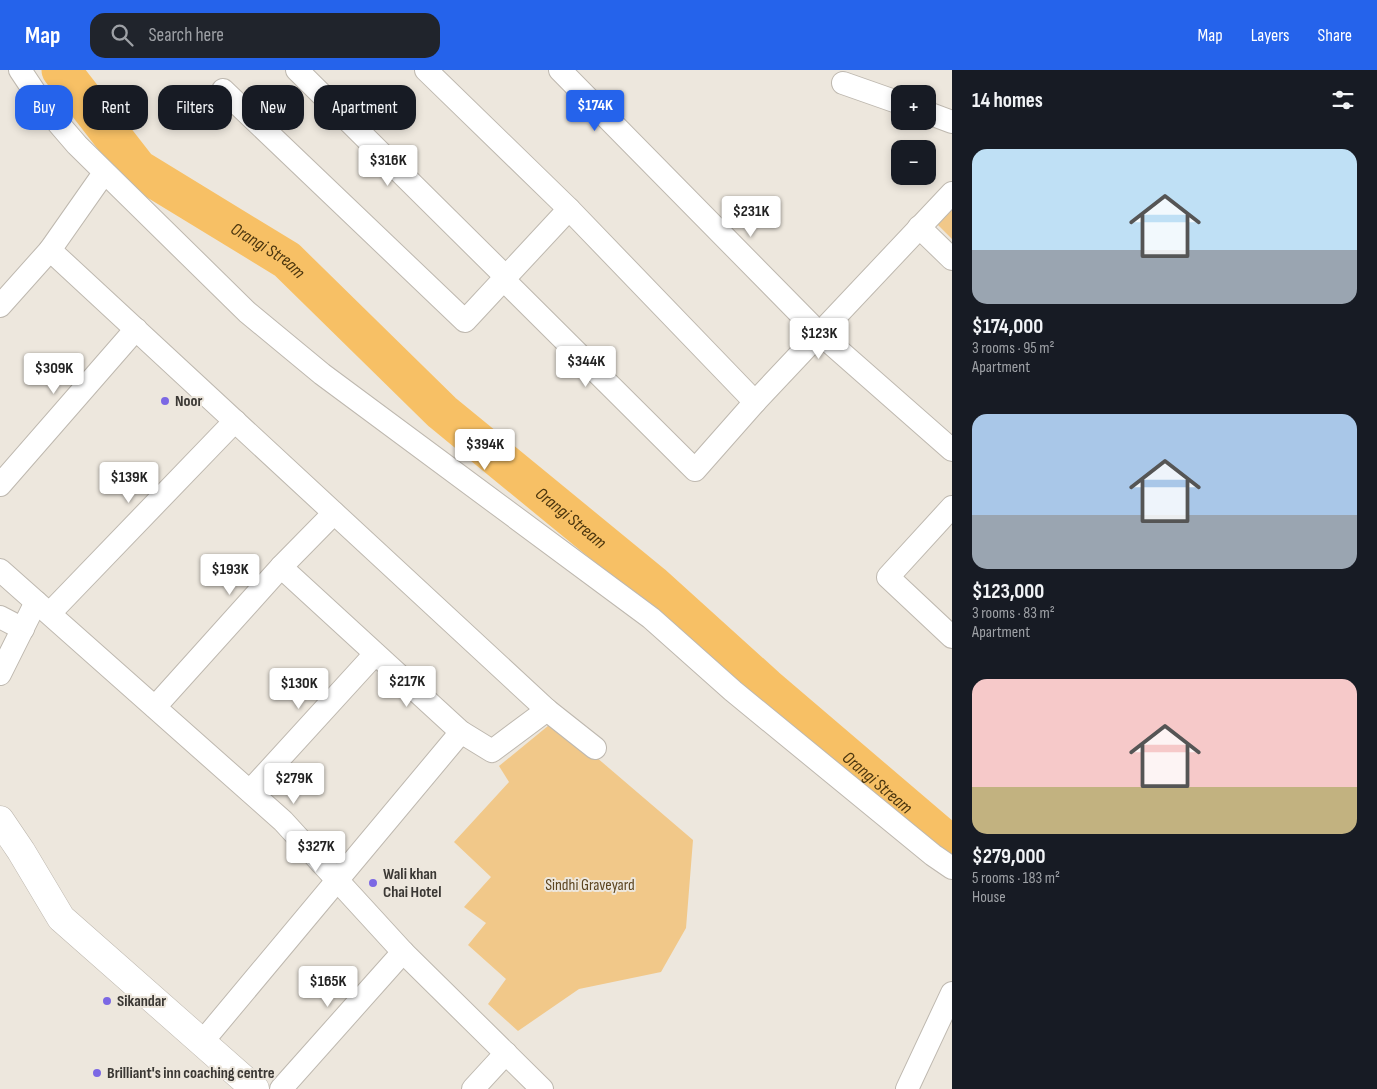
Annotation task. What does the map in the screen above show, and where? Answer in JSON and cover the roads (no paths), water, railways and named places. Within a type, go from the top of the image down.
[{"type":"street","points":[[20,70],[46,109],[77,146],[247,312],[322,374],[651,618],[733,691],[933,855],[952,868]]},
{"type":"street","points":[[297,70],[695,470],[819,333],[952,193]]},
{"type":"street","points":[[426,70],[569,209],[755,402]]},
{"type":"street","points":[[560,70],[819,333],[952,450]]},
{"type":"street","points":[[844,83],[891,100]]},
{"type":"street","points":[[232,99],[465,321],[569,209]]},
{"type":"street","points":[[936,116],[952,122]]},
{"type":"street","points":[[0,306],[50,250],[104,173]]},
{"type":"street","points":[[919,227],[952,259]]},
{"type":"street","points":[[50,250],[546,710],[595,748]]},
{"type":"street","points":[[0,485],[136,329]]},
{"type":"street","points":[[2,666],[23,629],[43,607],[235,421]]},
{"type":"street","points":[[952,507],[888,577],[952,637]]},
{"type":"street","points":[[155,706],[281,567],[334,513]]},
{"type":"street","points":[[281,567],[460,732],[492,751],[546,710]]},
{"type":"street","points":[[0,570],[283,820],[403,952],[542,1089]]},
{"type":"street","points":[[0,617],[23,629]]},
{"type":"street","points":[[250,791],[375,654]]},
{"type":"street","points":[[202,1040],[460,732]]},
{"type":"street","points":[[0,820],[22,851],[61,918],[202,1040],[255,1089]]},
{"type":"street","points":[[281,1089],[403,952]]},
{"type":"street","points":[[908,1089],[952,993]]},
{"type":"street","points":[[473,1089],[506,1053]]},
{"type":"waterway","name":"Orangi Stream","points":[[61,70],[138,169],[287,260],[442,412],[652,584],[766,687],[952,846]]},
{"type":"place","name":"Noor","points":[[165,401]]},
{"type":"place","name":"Wali khan Chai Hotel","points":[[373,883]]},
{"type":"place","name":"Sikandar","points":[[107,1001]]},
{"type":"place","name":"Brilliant's inn coaching centre","points":[[97,1073]]},
{"type":"park label","name":"Sindhi Graveyard","points":[[590,885]]}]
